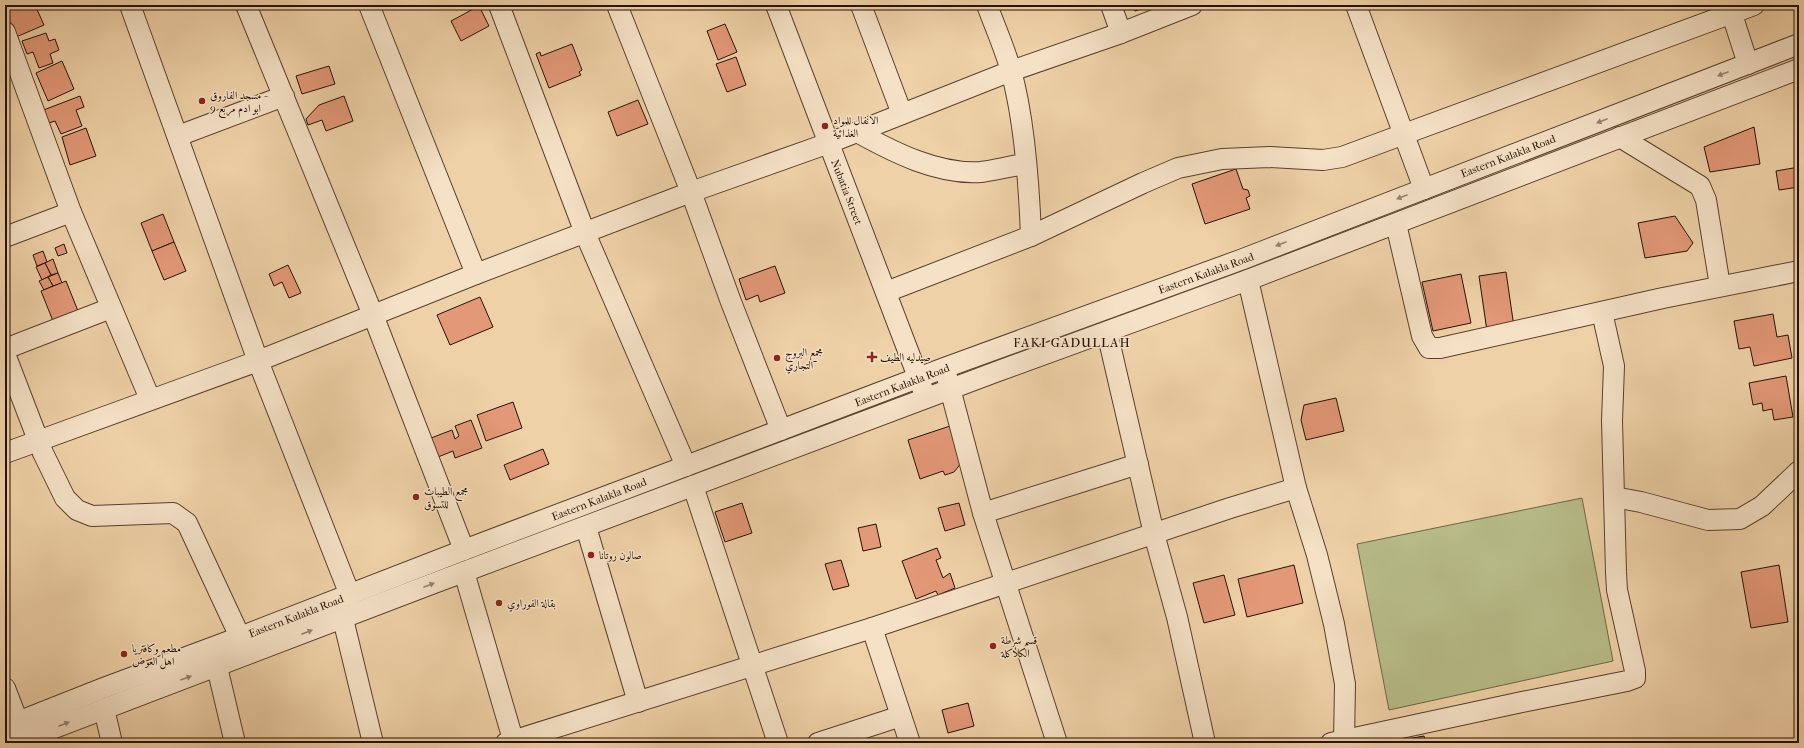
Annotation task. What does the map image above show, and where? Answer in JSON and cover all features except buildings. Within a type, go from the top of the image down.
[{"type":"street","points":[[130,5],[258,362],[350,595]]},
{"type":"street","points":[[246,5],[373,315],[464,550]]},
{"type":"street","points":[[368,5],[476,274]]},
{"type":"street","points":[[499,5],[585,233],[686,466]]},
{"type":"street","points":[[617,5],[691,192],[731,302],[781,430]]},
{"type":"street","name":"Nubatia Street","points":[[776,5],[926,399]]},
{"type":"street","points":[[861,5],[902,114]]},
{"type":"street","points":[[987,5],[1011,71],[1019,110],[1026,164],[1031,236]]},
{"type":"street","points":[[1111,5],[1121,32]]},
{"type":"street","points":[[5,453],[150,399],[258,362],[476,274],[691,192],[857,132],[1011,71],[1192,5]]},
{"type":"street","points":[[1356,5],[1405,134],[1424,189]]},
{"type":"street","points":[[886,292],[1031,236],[1178,168],[1222,159],[1270,156],[1323,160],[1342,157],[1731,9],[1754,5]]},
{"type":"street","points":[[1731,9],[1748,64]]},
{"type":"street","points":[[5,32],[71,212],[110,308],[150,399]]},
{"type":"street","name":"Eastern Kalakla Road","points":[[11,724],[944,368],[1242,259],[1799,44]]},
{"type":"street","name":"Eastern Kalakla Road","points":[[15,743],[951,389],[1248,280],[1799,70]]},
{"type":"street","points":[[178,136],[284,96]]},
{"type":"street","points":[[857,132],[895,153],[927,164],[958,171],[980,172],[1026,164]]},
{"type":"street","points":[[1620,137],[1700,186],[1706,200],[1720,286]]},
{"type":"street","points":[[5,237],[71,212]]},
{"type":"street","points":[[1396,224],[1422,336],[1429,348],[1440,348],[1720,286],[1799,271]]},
{"type":"street","points":[[1248,280],[1296,488],[1317,555],[1334,624],[1345,684],[1340,742],[1627,681],[1635,678],[1635,671],[1617,590],[1612,422],[1614,366],[1602,312]]},
{"type":"street","points":[[5,350],[110,308]]},
{"type":"street","points":[[1107,332],[1154,534],[1177,617],[1205,743]]},
{"type":"street","points":[[5,354],[38,440],[65,498],[76,510],[92,516],[173,513],[187,523],[240,637]]},
{"type":"street","points":[[944,368],[951,389],[983,513],[1057,743]]},
{"type":"street","points":[[983,513],[1138,464]]},
{"type":"street","points":[[1614,497],[1641,502],[1708,520],[1740,520],[1762,506],[1799,471]]},
{"type":"street","points":[[693,486],[778,743]]},
{"type":"street","points":[[464,572],[511,742],[1005,585],[1154,534],[1296,488]]},
{"type":"street","points":[[586,527],[638,702]]},
{"type":"street","points":[[343,619],[373,743]]},
{"type":"street","points":[[872,628],[910,743]]},
{"type":"street","points":[[217,667],[235,743]]},
{"type":"street","points":[[5,688],[11,724]]},
{"type":"street","points":[[104,709],[112,743]]},
{"type":"street","points":[[818,743],[901,716]]},
{"type":"green space","points":[[1582,498],[1613,661],[1389,710],[1357,544]]},
{"type":"place","name":"مسجد الفاروق - ابو ادم مربع 9","points":[[202,101]]},
{"type":"place","name":"الانفال للمواد الغذائية","points":[[825,126]]},
{"type":"place","name":"صيدليه الطيف","points":[[872,357]]},
{"type":"place","name":"مجمع البروج التجاري","points":[[777,358]]},
{"type":"place","name":"مجمع الطيبات للتسوق","points":[[416,497]]},
{"type":"place","name":"صالون روتانا","points":[[591,555]]},
{"type":"place","name":"بقالة الفوراوي","points":[[499,603]]},
{"type":"place","name":"قسم شرطة الكلاكلة","points":[[993,646]]},
{"type":"place","name":"مطعم وكافتريا اهل العوض","points":[[124,654]]},
{"type":"district","name":"FAKI GADULLAH","points":[[1072,342]]}]
